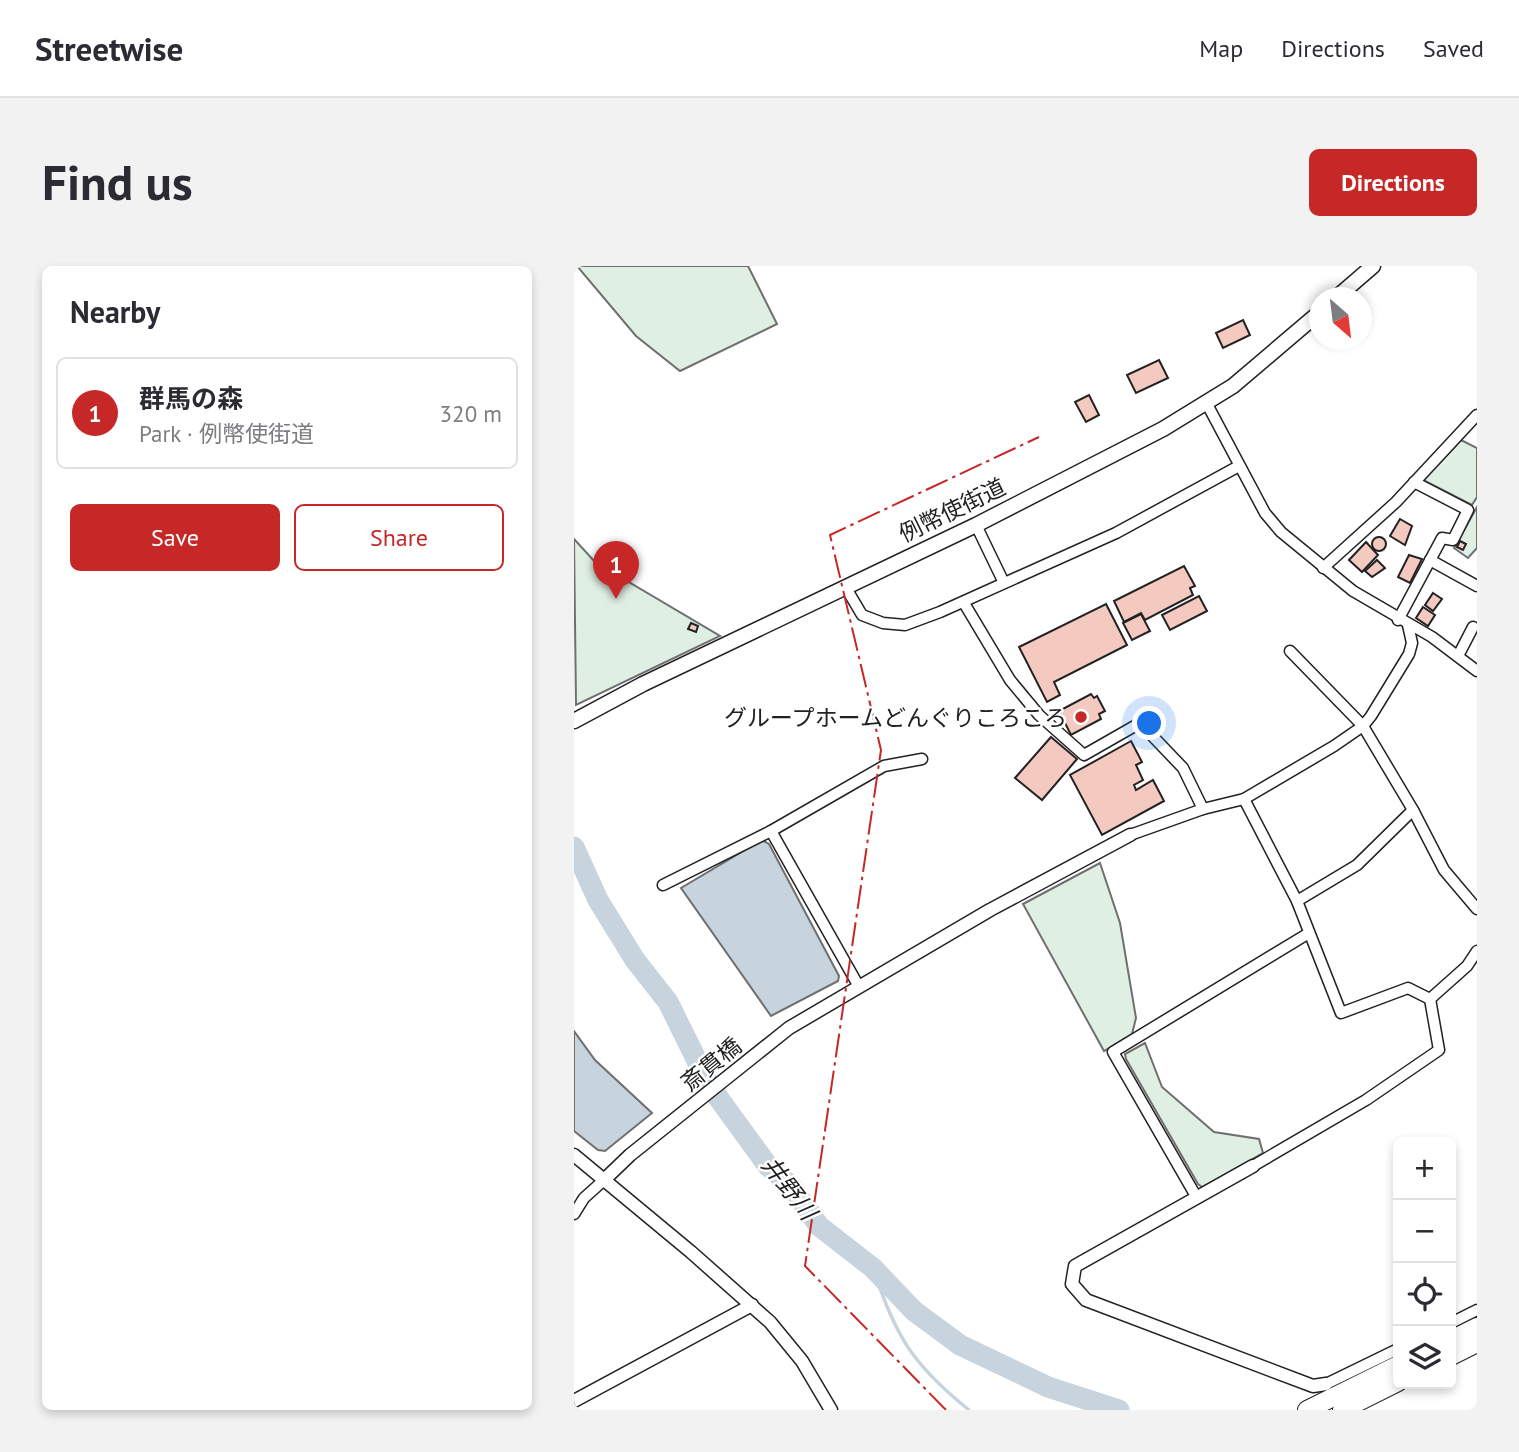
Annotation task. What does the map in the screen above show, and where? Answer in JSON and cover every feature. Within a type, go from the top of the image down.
[{"type":"highway","points":[[1456,1338],[1477,1327]]},
{"type":"highway","points":[[1456,1354],[1477,1343]]},
{"type":"highway","points":[[1308,1410],[1393,1368]]},
{"type":"highway","points":[[1342,1410],[1393,1384]]},
{"type":"main road","points":[[1349,287],[1373,266]]},
{"type":"main road","name":"例幣使街道","points":[[578,718],[976,525],[1207,404],[1233,386],[1309,321]]},
{"type":"street","points":[[1207,404],[1265,513],[1281,532],[1323,568],[1477,671]]},
{"type":"street","points":[[1323,568],[1414,482],[1477,415]]},
{"type":"street","points":[[846,587],[862,615],[883,623],[905,625],[964,603],[1115,533],[1240,466]]},
{"type":"street","points":[[1130,835],[1203,809],[1244,799],[1363,726],[1409,654],[1412,643],[1403,622],[1430,559],[1442,538],[1453,540],[1468,510],[1414,482]]},
{"type":"street","points":[[976,525],[1004,583]]},
{"type":"street","points":[[1430,559],[1477,586]]},
{"type":"street","points":[[964,603],[1010,680],[1039,715],[1084,755],[1140,723],[1183,768],[1203,809]]},
{"type":"street","points":[[1458,656],[1473,627]]},
{"type":"street","points":[[1290,651],[1363,726],[1413,810],[1444,870],[1475,902]]},
{"type":"street","points":[[663,886],[771,831],[884,766],[922,759]]},
{"type":"street","points":[[1244,799],[1297,901],[1341,1013],[1408,988],[1430,999]]},
{"type":"street","points":[[1297,901],[1357,865],[1413,810]]},
{"type":"street","points":[[771,831],[858,985]]},
{"type":"street","name":"斎貫橋","points":[[604,1180],[630,1155],[789,1028],[858,985],[1130,835]]},
{"type":"street","points":[[1197,1198],[1113,1052],[1220,990],[1309,933]]},
{"type":"street","points":[[1430,999],[1467,967],[1477,951]]},
{"type":"street","points":[[1393,1351],[1326,1384],[1313,1386],[1086,1300],[1072,1284],[1074,1266],[1366,1100],[1439,1050],[1430,999]]},
{"type":"street","points":[[574,1155],[752,1305],[803,1361],[831,1410]]},
{"type":"street","points":[[574,1214],[584,1198],[604,1180]]},
{"type":"street","points":[[574,1401],[752,1305]]},
{"type":"street","points":[[1456,1320],[1477,1310]]},
{"type":"green space","points":[[577,266],[748,266],[777,324],[680,371],[636,336]]},
{"type":"green space","points":[[1461,440],[1477,448],[1477,497],[1472,505],[1423,480]]},
{"type":"green space","points":[[1477,507],[1477,548],[1468,558],[1454,548]]},
{"type":"green space","points":[[574,539],[595,562],[720,636],[576,705]]},
{"type":"green space","points":[[1100,863],[1120,923],[1136,1018],[1132,1034],[1104,1051],[1023,904]]},
{"type":"green space","points":[[1145,1043],[1162,1087],[1214,1132],[1259,1139],[1263,1153],[1202,1187],[1198,1184],[1126,1059],[1125,1054]]},
{"type":"shaded area","points":[[762,840],[769,844],[839,976],[838,981],[771,1016],[681,888]]},
{"type":"shaded area","points":[[574,1031],[595,1060],[652,1113],[605,1151],[598,1150],[574,1131]]},
{"type":"building","points":[[1243,320],[1250,335],[1223,348],[1216,333]]},
{"type":"building","points":[[1159,360],[1168,378],[1136,393],[1127,375]]},
{"type":"building","points":[[1089,395],[1099,415],[1086,422],[1075,402]]},
{"type":"building","points":[[1400,519],[1412,526],[1405,545],[1390,536]]},
{"type":"building","points":[[1379,537],[1384,539],[1384,549],[1379,551],[1374,549],[1372,544],[1374,539]]},
{"type":"building","points":[[1460,541],[1466,544],[1463,550],[1457,547]]},
{"type":"building","points":[[1366,542],[1378,555],[1362,572],[1349,560]]},
{"type":"building","points":[[1409,555],[1422,559],[1410,583],[1398,577]]},
{"type":"building","points":[[1377,560],[1385,568],[1372,577],[1365,571]]},
{"type":"building","points":[[1184,566],[1195,586],[1190,588],[1193,595],[1145,620],[1141,613],[1124,622],[1114,601]]},
{"type":"building","points":[[1433,593],[1442,599],[1433,611],[1425,605]]},
{"type":"building","points":[[1199,596],[1207,611],[1170,630],[1162,615]]},
{"type":"building","points":[[1106,604],[1127,645],[1054,682],[1060,695],[1047,702],[1019,647]]},
{"type":"building","points":[[1423,607],[1435,615],[1428,626],[1416,618]]},
{"type":"building","points":[[1141,614],[1150,631],[1132,640],[1123,623]]},
{"type":"building","points":[[691,623],[698,626],[696,632],[688,629]]},
{"type":"building","name":"グループホームどんぐりころころ","points":[[1091,694],[1094,698],[1097,696],[1105,711],[1099,714],[1101,719],[1071,735],[1059,711]]},
{"type":"building","points":[[1051,737],[1077,759],[1042,800],[1015,778]]},
{"type":"building","points":[[1131,741],[1142,762],[1136,765],[1143,780],[1134,785],[1136,790],[1153,780],[1164,801],[1102,835],[1070,775]]},
{"type":"waterway","name":"井野川","points":[[574,847],[598,900],[635,960],[668,1002],[709,1085],[768,1166],[792,1187],[819,1226],[873,1268],[914,1311],[960,1345],[1048,1387],[1119,1410]]},
{"type":"waterway","points":[[873,1268],[889,1313],[908,1348],[933,1378],[969,1410]]},
{"type":"power","points":[[946,1410],[805,1266],[881,750],[830,535],[1039,437]]},
{"type":"place","name":"群馬の森","points":[[616,599]]},
{"type":"place","name":"グループホームどんぐりころころ","points":[[1081,717]]}]
